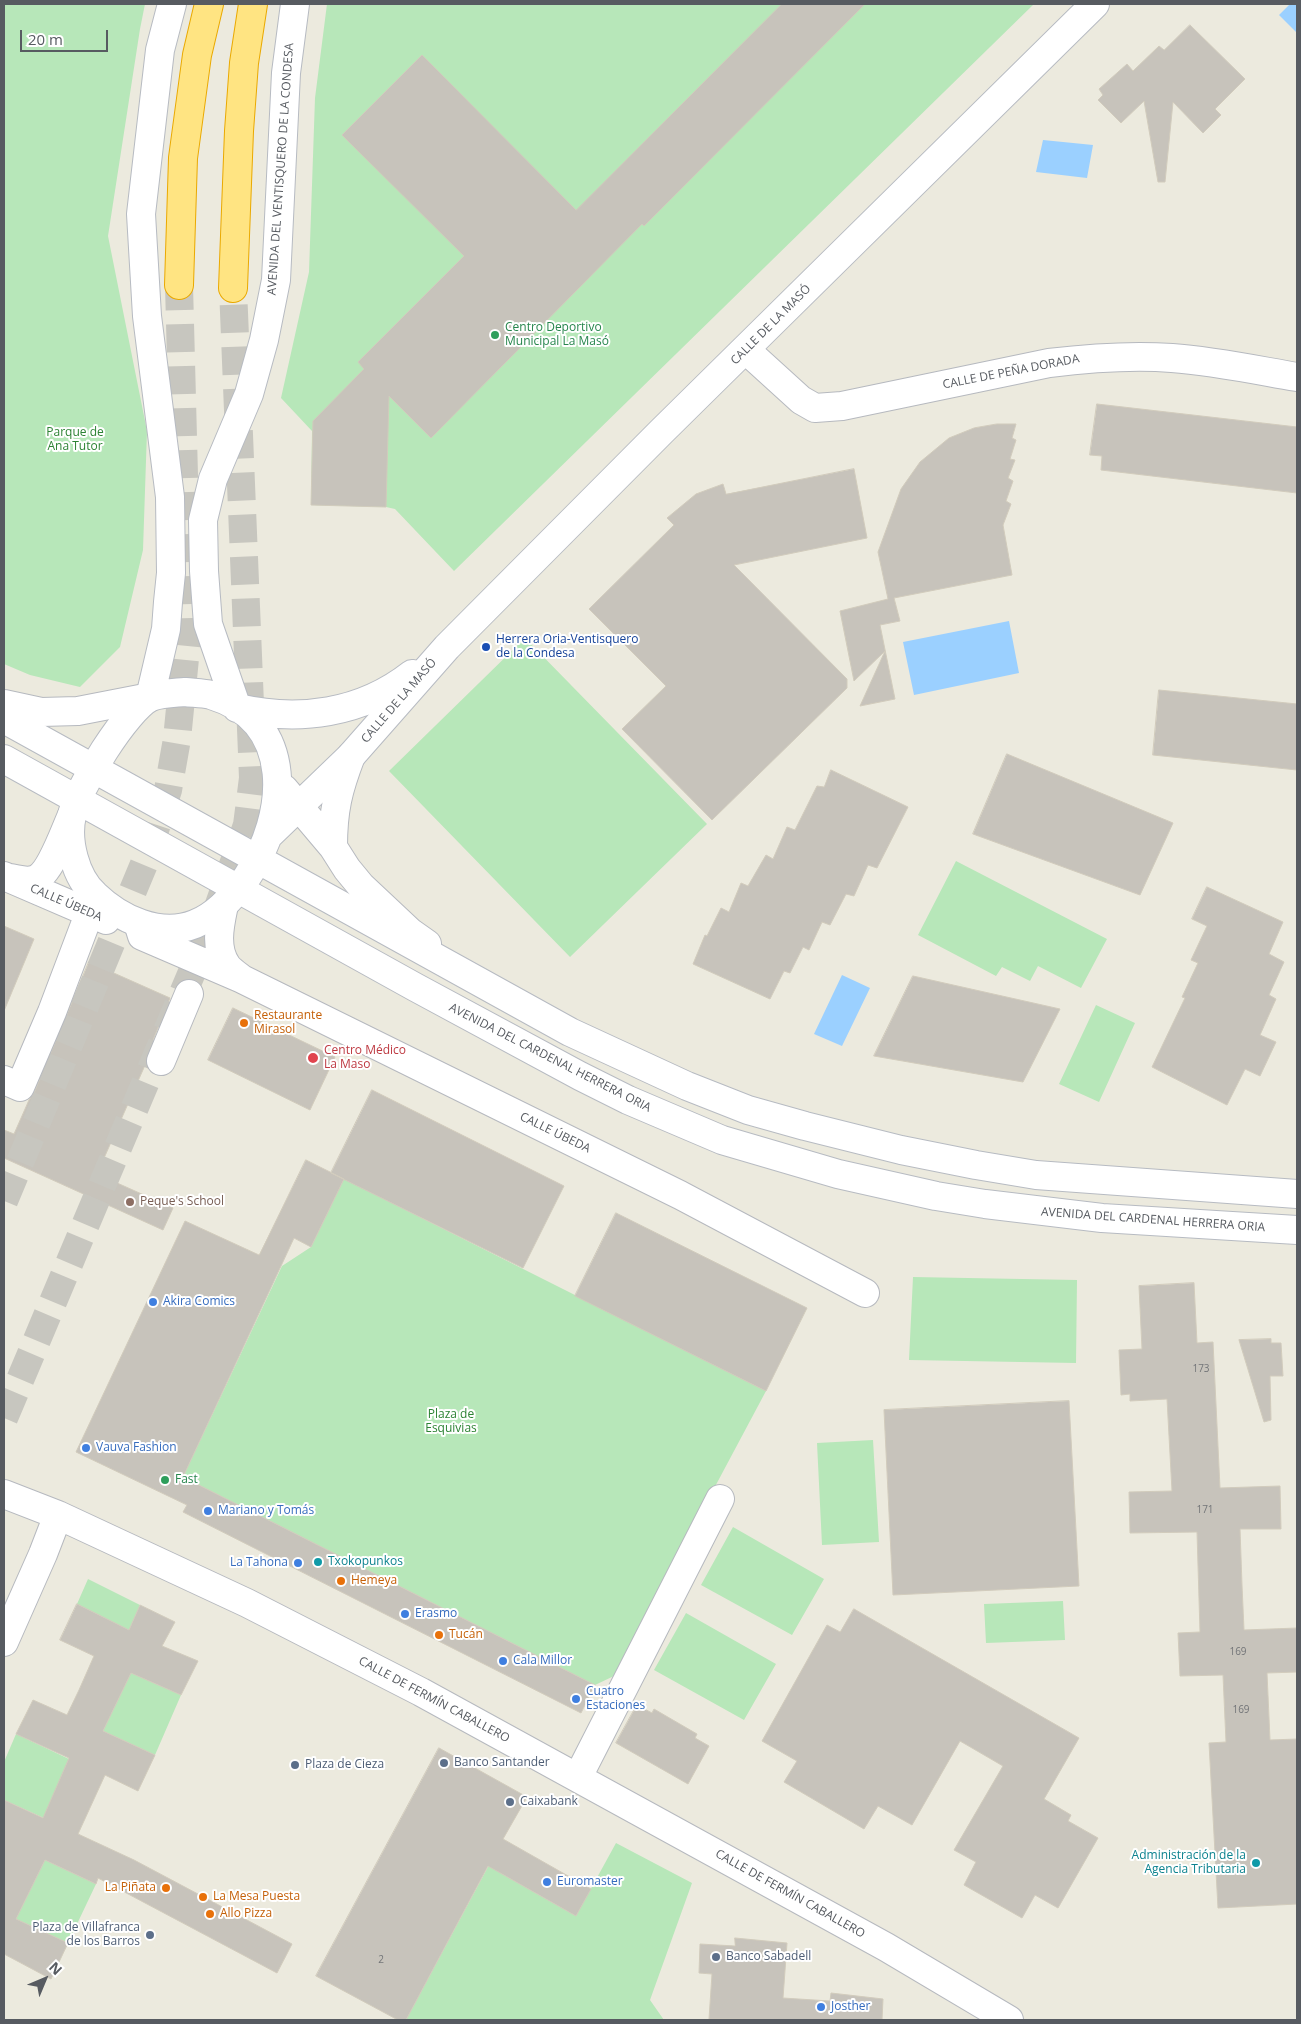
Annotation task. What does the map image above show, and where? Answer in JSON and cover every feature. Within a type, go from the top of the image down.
[{"type":"highway","points":[[179,285],[183,158],[197,55],[209,4]]},
{"type":"highway","points":[[234,288],[242,82],[253,4]]},
{"type":"street","points":[[4,704],[40,712],[78,711],[150,697],[168,693],[193,693],[210,695],[236,708],[258,725],[266,737],[277,765],[278,783],[270,834],[258,860],[231,896],[195,924],[179,928],[160,927],[132,921],[105,904],[91,891],[74,861],[70,844],[75,807],[94,769],[119,730],[150,697],[166,629],[171,573],[170,497],[147,316],[141,214],[160,50],[172,4]]},
{"type":"street","name":"AVENIDA DEL VENTISQUERO DE LA CONDESA","points":[[236,708],[208,624],[204,579],[204,520],[213,479],[249,394],[264,340],[276,280],[286,73],[295,4]]},
{"type":"street","name":"CALLE DE LA MASÓ","points":[[270,834],[351,756],[446,647],[655,438],[1096,4]]},
{"type":"street","name":"CALLE DE PEÑA DORADA","points":[[746,350],[801,400],[815,408],[842,406],[1049,363],[1090,358],[1173,358],[1297,376]]},
{"type":"street","name":"CALLE DE LA MASÓ","points":[[236,708],[264,714],[288,715],[316,714],[347,708],[374,698],[402,682],[446,647]]},
{"type":"street","points":[[4,719],[570,1032],[679,1082],[748,1110],[900,1150],[976,1166],[1036,1175],[1297,1194]]},
{"type":"street","name":"CALLE DE LA MASÓ","points":[[334,847],[333,821],[335,803],[351,756]]},
{"type":"street","name":"AVENIDA DEL CARDENAL HERRERA ORIA","points":[[4,759],[75,807],[231,896],[415,987],[628,1100],[722,1140],[838,1174],[936,1196],[985,1204],[1102,1218],[1297,1230]]},
{"type":"street","points":[[278,783],[334,847],[347,869],[361,886],[410,932],[474,979]]},
{"type":"street","name":"CALLE ÚBEDA","points":[[6,876],[24,881],[35,879],[42,874],[49,864],[75,807]]},
{"type":"street","name":"CALLE ÚBEDA","points":[[6,876],[89,914],[108,920],[132,921],[142,936],[242,979],[680,1195],[864,1293]]},
{"type":"street","name":"CALLE ÚBEDA","points":[[231,896],[219,932],[220,947],[227,966],[242,979]]},
{"type":"street","points":[[4,1080],[20,1087],[52,1012],[89,914]]},
{"type":"street","points":[[161,1061],[189,994]]},
{"type":"street","name":"CALLE DE FERMÍN CABALLERO","points":[[4,1494],[58,1515],[247,1603],[420,1692],[578,1777],[886,1948],[1009,2020]]},
{"type":"street","points":[[578,1777],[720,1499]]},
{"type":"street","points":[[4,1642],[58,1515]]},
{"type":"green space","name":"Parque de Ana Tutor","points":[[4,4],[145,4],[108,236],[147,431],[143,550],[120,647],[80,687],[30,675],[4,664]]},
{"type":"green space","name":"Centro Deportivo Municipal La Masó","points":[[327,4],[1034,4],[454,571],[395,509],[386,507],[311,505],[312,431],[281,398],[309,272],[315,98]]},
{"type":"green space","points":[[525,638],[707,824],[570,957],[389,771]]},
{"type":"green space","points":[[956,861],[1107,939],[1081,988],[1038,966],[1030,981],[1002,967],[996,976],[918,935]]},
{"type":"green space","points":[[1096,1005],[1135,1023],[1099,1102],[1059,1084]]},
{"type":"green space","name":"Plaza de Esquivias","points":[[344,1179],[766,1391],[614,1676],[595,1685],[183,1477],[282,1266],[311,1247]]},
{"type":"green space","points":[[913,1277],[1077,1280],[1076,1363],[909,1360]]},
{"type":"green space","points":[[873,1440],[879,1542],[822,1545],[817,1443]]},
{"type":"green space","points":[[733,1527],[824,1579],[792,1635],[701,1585]]},
{"type":"green space","points":[[88,1579],[140,1605],[129,1630],[77,1604]]},
{"type":"green space","points":[[1063,1601],[1065,1640],[986,1643],[984,1604]]},
{"type":"green space","points":[[686,1613],[776,1664],[744,1720],[654,1670]]},
{"type":"green space","points":[[131,1673],[181,1695],[155,1755],[103,1731]]},
{"type":"green space","points":[[16,1734],[69,1759],[44,1818],[4,1800],[4,1762]]},
{"type":"green space","points":[[616,1843],[692,1883],[650,2000],[664,2020],[406,2020],[489,1865],[576,1916]]},
{"type":"green space","points":[[45,1860],[96,1884],[68,1943],[16,1919]]},
{"type":"water","points":[[1290,4],[1297,4],[1297,33],[1279,15]]},
{"type":"water","points":[[1043,140],[1093,145],[1087,178],[1036,172]]},
{"type":"water","points":[[1009,621],[1019,673],[914,695],[903,642]]},
{"type":"water","points":[[842,975],[870,988],[842,1046],[814,1034]]},
{"type":"building","points":[[782,4],[865,4],[644,226],[642,224],[431,438],[389,396],[386,507],[311,505],[313,421],[364,369],[358,362],[464,256],[342,135],[422,55],[576,210]]},
{"type":"building","points":[[1190,25],[1245,79],[1215,109],[1221,115],[1203,133],[1173,102],[1165,182],[1158,182],[1144,101],[1121,123],[1098,100],[1103,95],[1099,89],[1127,64],[1133,71],[1159,46],[1164,50]]},
{"type":"building","points":[[1097,404],[1297,427],[1297,493],[1101,470],[1102,456],[1090,455]]},
{"type":"building","points":[[997,424],[1016,424],[1012,438],[1016,440],[1010,459],[1015,460],[1008,478],[1013,481],[1006,501],[1011,504],[1003,525],[1012,575],[894,598],[900,621],[880,625],[895,699],[860,706],[885,651],[854,681],[840,611],[888,599],[878,552],[901,489],[920,462],[949,438],[974,428]]},
{"type":"building","points":[[854,469],[867,538],[734,565],[847,679],[847,688],[712,820],[622,729],[666,686],[589,609],[674,525],[667,518],[696,494],[723,484],[726,494]]},
{"type":"building","points":[[1159,690],[1297,704],[1297,770],[1153,755]]},
{"type":"building","points":[[1007,754],[1173,823],[1140,895],[973,834]]},
{"type":"building","points":[[831,770],[908,807],[877,868],[868,865],[854,896],[846,894],[830,925],[822,922],[809,950],[803,947],[790,973],[784,971],[770,999],[693,964],[705,935],[707,936],[721,908],[729,912],[741,883],[748,886],[766,855],[773,859],[787,827],[795,830],[817,786],[824,787]]},
{"type":"building","points":[[1207,887],[1283,922],[1269,954],[1284,962],[1269,995],[1276,999],[1260,1035],[1276,1042],[1260,1076],[1245,1069],[1227,1105],[1152,1067],[1185,998],[1182,997],[1198,963],[1191,960],[1207,926],[1192,919]]},
{"type":"building","points":[[4,926],[34,939],[4,1011]]},
{"type":"building","points":[[89,962],[170,998],[147,1055],[146,1063],[97,1174],[173,1208],[163,1230],[4,1158],[4,1130],[14,1134],[34,1093]]},
{"type":"building","points":[[913,976],[1060,1009],[1023,1082],[874,1056]]},
{"type":"building","points":[[233,1008],[335,1057],[310,1110],[208,1060]]},
{"type":"building","points":[[372,1090],[564,1186],[523,1268],[331,1173]]},
{"type":"building","points":[[306,1160],[344,1179],[311,1247],[294,1238],[183,1477],[595,1685],[581,1713],[183,1512],[187,1505],[76,1452],[185,1221],[259,1255]]},
{"type":"building","points":[[616,1213],[807,1308],[766,1391],[575,1296]]},
{"type":"building","points":[[1194,1283],[1197,1343],[1213,1342],[1220,1488],[1280,1486],[1281,1529],[1240,1529],[1242,1585],[1244,1630],[1297,1628],[1297,1672],[1267,1673],[1270,1740],[1297,1739],[1297,1904],[1218,1908],[1209,1743],[1226,1742],[1223,1675],[1180,1676],[1178,1633],[1200,1632],[1197,1532],[1130,1533],[1129,1492],[1172,1491],[1167,1399],[1130,1401],[1130,1394],[1121,1395],[1119,1350],[1142,1349],[1139,1286]]},
{"type":"building","points":[[1271,1339],[1271,1343],[1281,1343],[1283,1376],[1270,1376],[1271,1420],[1264,1422],[1239,1340]]},
{"type":"building","points":[[1069,1401],[1079,1586],[893,1595],[884,1410]]},
{"type":"building","points":[[77,1604],[129,1630],[140,1605],[175,1622],[162,1646],[198,1661],[181,1695],[131,1673],[103,1731],[155,1755],[138,1791],[105,1775],[78,1834],[134,1860],[292,1944],[277,1973],[98,1878],[96,1884],[45,1860],[16,1919],[68,1943],[51,1979],[4,1954],[4,1800],[43,1818],[69,1758],[16,1734],[33,1700],[67,1715],[79,1690],[94,1656],[60,1640]]},
{"type":"building","points":[[854,1609],[1079,1738],[1044,1799],[1071,1815],[1068,1821],[1098,1838],[1058,1908],[1035,1895],[1022,1918],[964,1885],[976,1862],[954,1850],[1003,1766],[960,1741],[912,1825],[878,1806],[864,1829],[784,1782],[797,1761],[762,1741],[827,1625],[840,1632]]},
{"type":"building","points":[[637,1705],[652,1713],[654,1709],[697,1734],[695,1738],[709,1746],[688,1784],[616,1743]]},
{"type":"building","points":[[439,1748],[527,1797],[503,1839],[591,1889],[576,1916],[488,1866],[406,2020],[398,2020],[316,1976]]},
{"type":"building","points":[[735,1938],[787,1943],[783,1998],[830,2001],[831,1993],[883,1999],[882,2020],[709,2019],[712,1974],[699,1973],[700,1944],[735,1946]]},
{"type":"tunnel","points":[[4,1201],[144,864],[168,790],[177,739],[188,628],[179,285]]},
{"type":"tunnel","points":[[4,1418],[211,927],[247,825],[253,778],[233,288]]},
{"type":"place","name":"Centro Deportivo Municipal La Masó","points":[[495,335]]},
{"type":"place","name":"Herrera Oria-Ventisquero de la Condesa","points":[[486,647]]},
{"type":"place","name":"Restaurante Mirasol","points":[[244,1023]]},
{"type":"place","name":"Centro Médico La Maso","points":[[313,1058]]},
{"type":"place","name":"Peque's School","points":[[130,1202]]},
{"type":"place","name":"Akira Comics","points":[[153,1302]]},
{"type":"place","name":"Vauva Fashion","points":[[86,1448]]},
{"type":"place","name":"Fast","points":[[165,1480]]},
{"type":"place","name":"Mariano y Tomás","points":[[208,1511]]},
{"type":"place","name":"Txokopunkos","points":[[318,1562]]},
{"type":"place","name":"La Tahona","points":[[298,1563]]},
{"type":"place","name":"Hemeya","points":[[341,1581]]},
{"type":"place","name":"Erasmo","points":[[405,1614]]},
{"type":"place","name":"Tucán","points":[[439,1635]]},
{"type":"place","name":"Cala Millor","points":[[503,1661]]},
{"type":"place","name":"Cuatro Estaciones","points":[[576,1699]]},
{"type":"place","name":"Banco Santander","points":[[444,1763]]},
{"type":"place","name":"Plaza de Cieza","points":[[295,1765]]},
{"type":"place","name":"Caixabank","points":[[510,1802]]},
{"type":"place","name":"Administración de la Agencia Tributaria","points":[[1256,1863]]},
{"type":"place","name":"Euromaster","points":[[547,1882]]},
{"type":"place","name":"La Piñata","points":[[166,1888]]},
{"type":"place","name":"La Mesa Puesta","points":[[203,1897]]},
{"type":"place","name":"Allo Pizza","points":[[210,1914]]},
{"type":"place","name":"Plaza de Villafranca de los Barros","points":[[150,1935]]},
{"type":"place","name":"Banco Sabadell","points":[[716,1957]]},
{"type":"place","name":"Josther","points":[[821,2007]]}]
